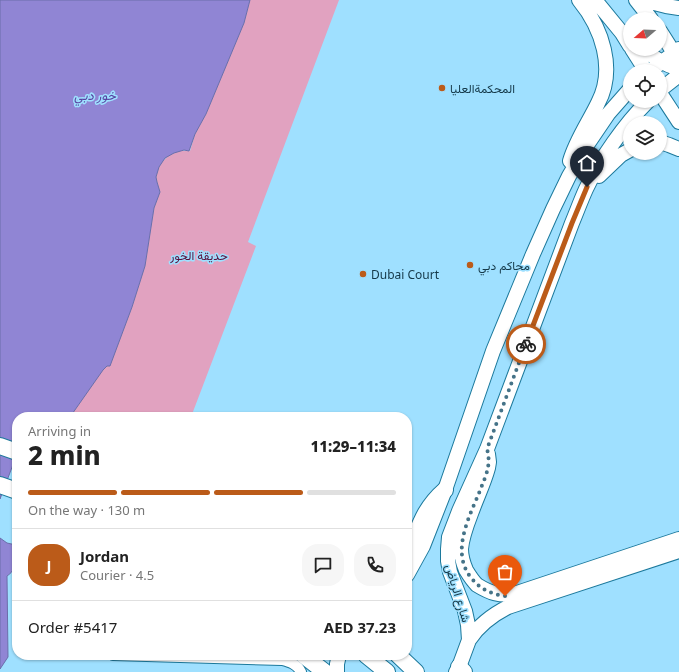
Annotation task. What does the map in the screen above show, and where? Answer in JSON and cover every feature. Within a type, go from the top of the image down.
[{"type":"main road","points":[[568,176],[577,142],[604,89],[606,70],[604,50],[598,30],[579,0]]},
{"type":"main road","points":[[595,0],[614,22],[623,36]]},
{"type":"main road","points":[[604,0],[623,23]]},
{"type":"main road","points":[[636,0],[645,12]]},
{"type":"main road","points":[[642,0],[679,8]]},
{"type":"main road","points":[[659,64],[677,54],[667,40]]},
{"type":"main road","points":[[653,56],[662,62],[679,69]]},
{"type":"main road","points":[[667,84],[679,75]]},
{"type":"main road","points":[[412,566],[423,546],[445,490],[493,351],[533,254],[568,176],[608,114],[623,97]]},
{"type":"main road","points":[[667,104],[679,122]]},
{"type":"main road","name":"شارع الرياض","points":[[459,670],[469,640],[468,625],[466,611],[450,572],[448,549],[450,537],[487,449],[587,187],[625,127],[642,108]]},
{"type":"main road","points":[[667,144],[679,149]]},
{"type":"main road","points":[[587,187],[623,155]]},
{"type":"main road","points":[[0,446],[12,450]]},
{"type":"main road","points":[[487,449],[488,468],[466,525],[462,539],[461,551],[463,562],[468,573],[475,583],[484,590],[505,596],[514,594],[679,539]]},
{"type":"main road","points":[[0,486],[12,490]]},
{"type":"main road","points":[[412,544],[427,510],[435,499],[445,490]]},
{"type":"main road","points":[[469,640],[490,618],[508,607],[679,551]]},
{"type":"main road","points":[[309,660],[324,672]]},
{"type":"main road","points":[[337,672],[338,660]]},
{"type":"main road","points":[[372,660],[387,672]]},
{"type":"main road","points":[[405,660],[419,671]]},
{"type":"street","points":[[282,660],[294,664],[299,668],[300,672]]},
{"type":"green space","name":"حديقة الخور","points":[[250,0],[339,0],[248,242],[256,246],[193,412],[73,412],[103,369],[110,365],[132,307],[145,266],[154,208],[160,192],[156,177],[159,167],[169,155],[179,151],[190,151],[195,134],[206,114],[244,23]]},
{"type":"water","name":"خور دبي","points":[[0,0],[250,0],[244,23],[189,151],[184,150],[174,153],[165,158],[159,167],[156,177],[160,192],[154,208],[145,266],[132,307],[110,366],[107,366],[103,370],[74,412],[12,412],[12,467],[0,499]]},
{"type":"water","points":[[0,538],[7,543],[12,544],[12,571],[7,576],[8,657],[0,669]]},
{"type":"way so far","points":[[505,596],[484,590],[475,583],[463,562],[461,551],[462,539],[466,525],[488,468],[489,462],[487,449],[526,344]]},
{"type":"place","name":"المحكمةالعليا","points":[[442,88]]},
{"type":"place","name":"محاكم دبي","points":[[470,265]]},
{"type":"place","name":"Dubai Court","points":[[363,274]]},
{"type":"route","points":[[526,344],[587,187]]}]
